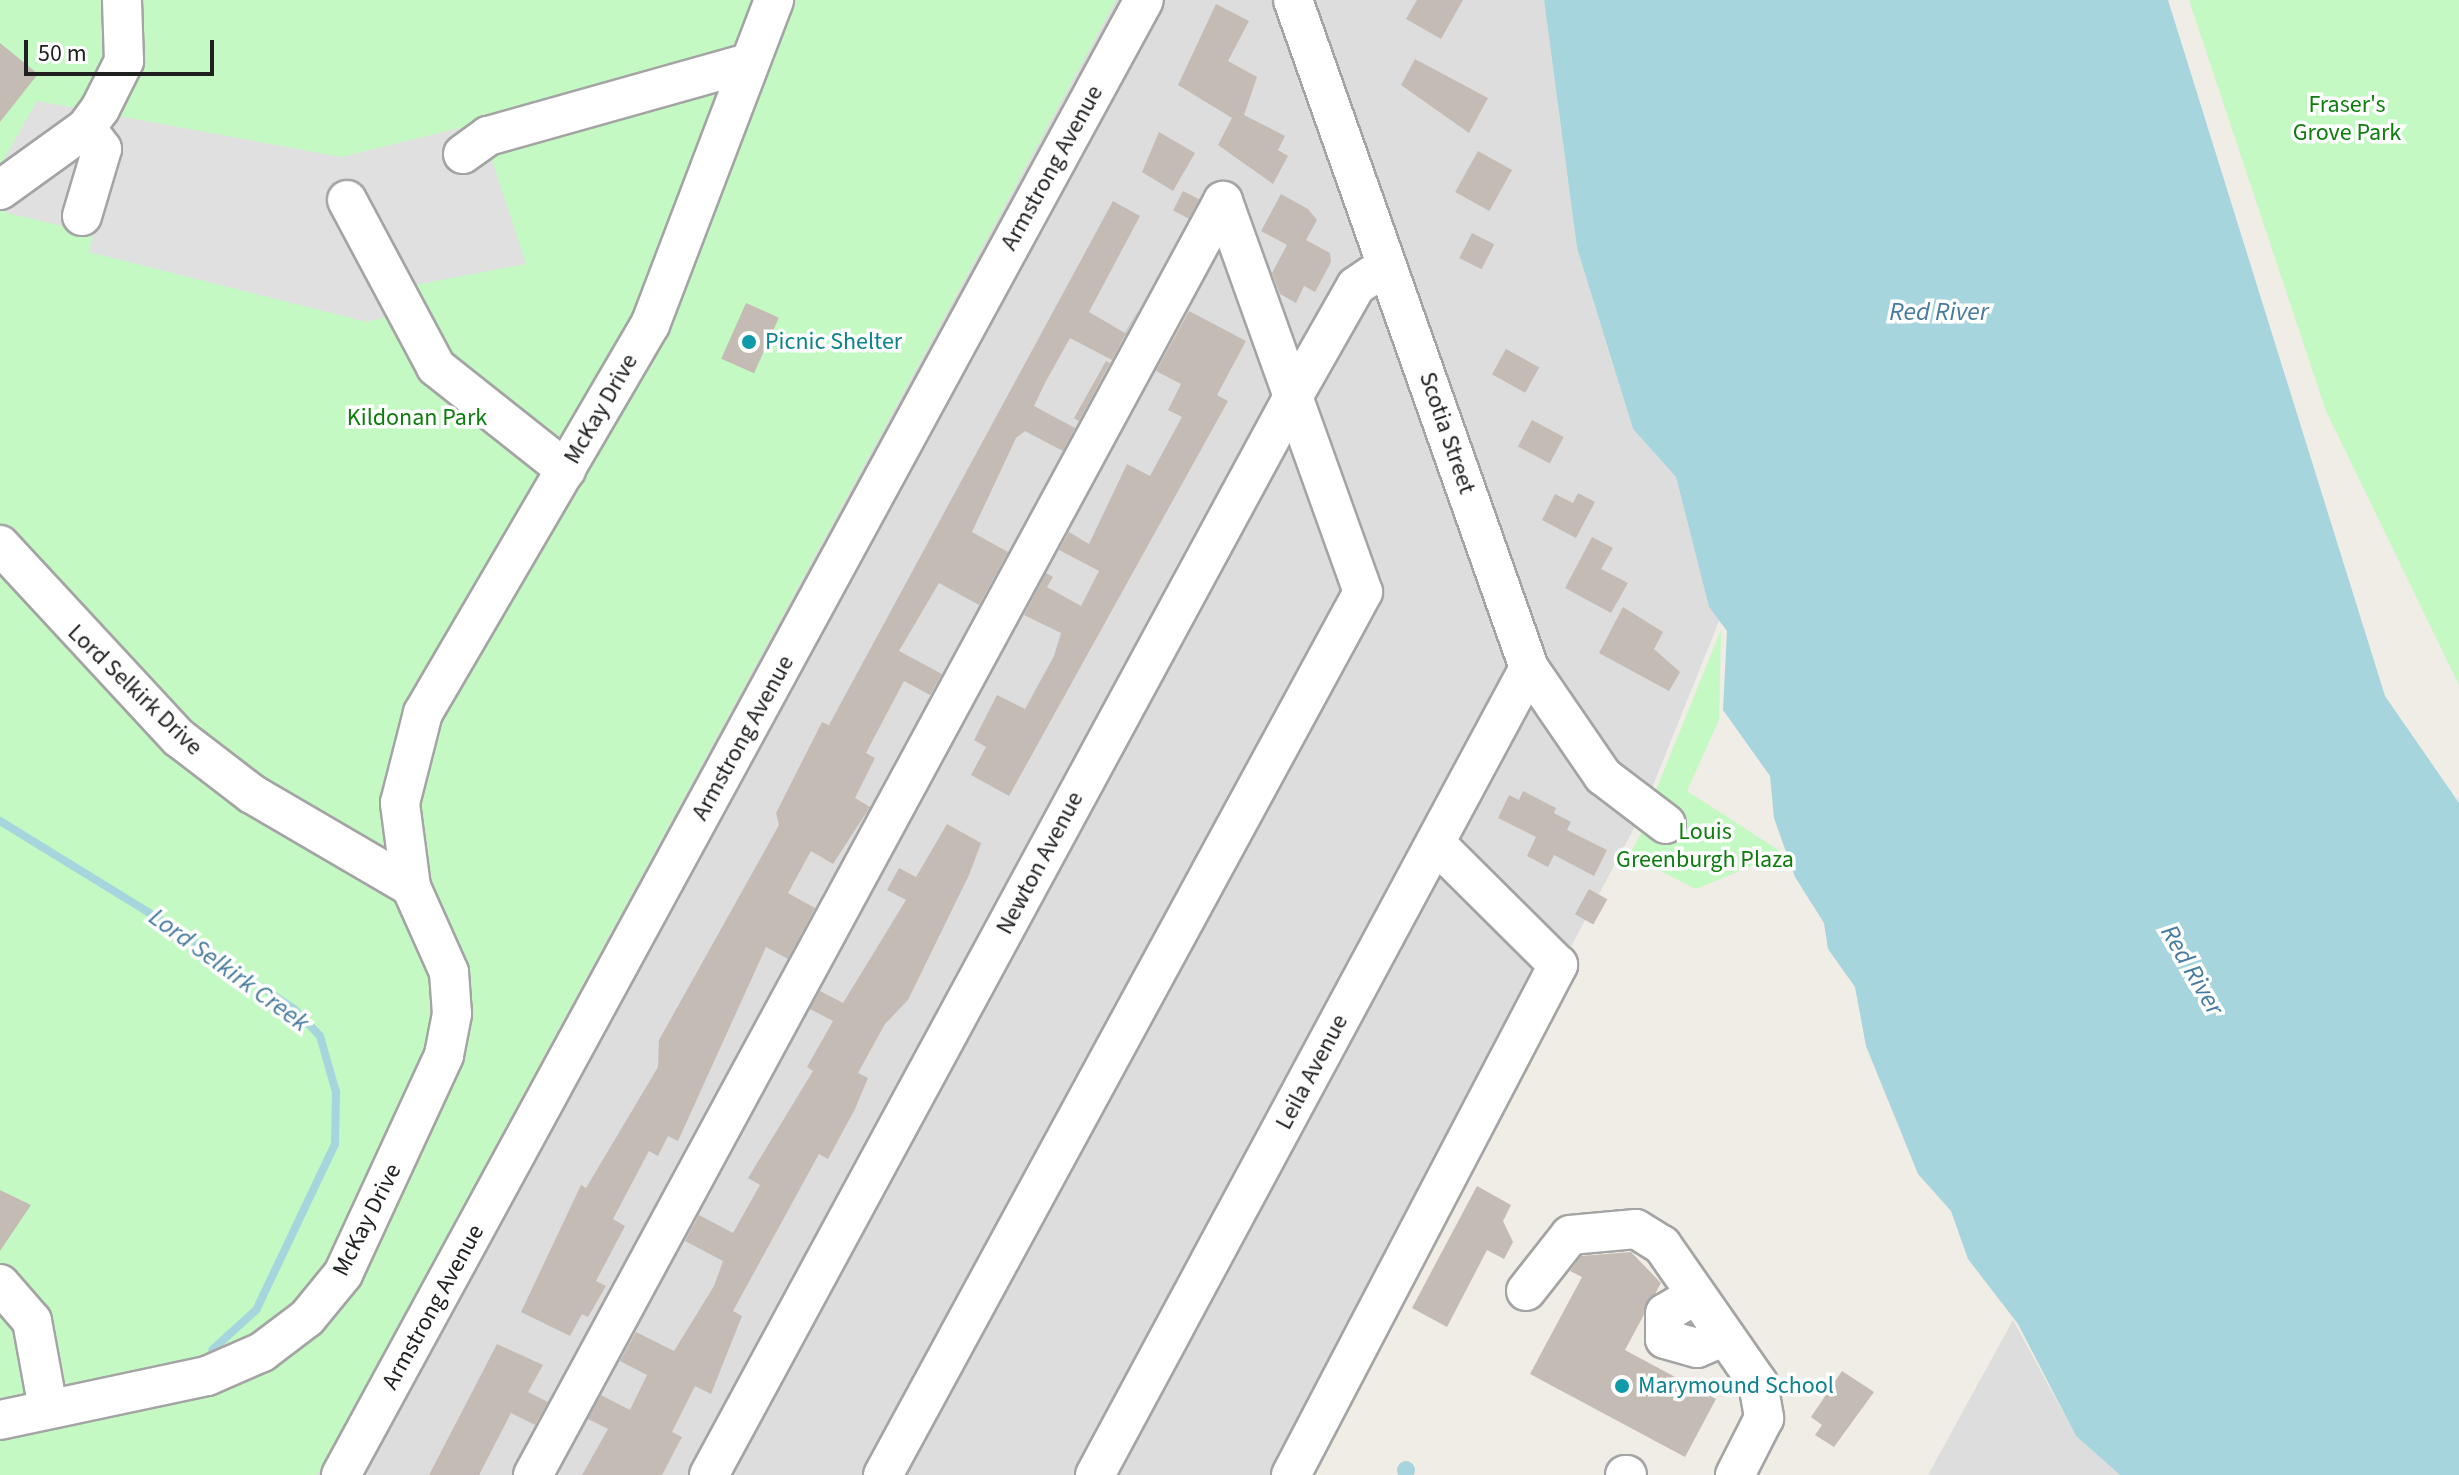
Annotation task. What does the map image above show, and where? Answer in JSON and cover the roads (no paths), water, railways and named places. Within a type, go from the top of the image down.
[{"type":"street","points":[[0,190],[86,128],[124,61],[122,0]]},
{"type":"street","name":"McKay Drive","points":[[0,1420],[207,1376],[262,1352],[307,1318],[343,1274],[444,1055],[452,1014],[449,972],[411,887],[400,803],[412,744],[442,673],[650,325],[774,0]]},
{"type":"street","name":"Armstrong Avenue","points":[[341,1475],[1144,0]]},
{"type":"street","name":"Scotia Street","points":[[1293,0],[1529,668],[1603,776],[1666,824]]},
{"type":"street","points":[[463,154],[488,136],[748,63]]},
{"type":"street","points":[[82,216],[102,149],[86,128]]},
{"type":"street","points":[[347,200],[421,347],[462,395],[566,470]]},
{"type":"street","points":[[533,1475],[1223,201],[1363,592],[883,1475]]},
{"type":"street","name":"Newton Avenue","points":[[709,1475],[1294,395],[1356,286],[1387,265]]},
{"type":"street","name":"Lord Selkirk Drive","points":[[0,545],[179,738],[252,794],[325,832],[411,887]]},
{"type":"street","name":"Leila Avenue","points":[[1095,1475],[1529,668]]},
{"type":"street","points":[[325,832],[368,831],[400,803]]},
{"type":"street","points":[[1291,1475],[1558,965],[1435,843]]},
{"type":"street","points":[[1526,1291],[1570,1235],[1636,1229],[1662,1245],[1720,1338],[1758,1383],[1764,1418],[1735,1475]]},
{"type":"street","points":[[0,1284],[32,1321],[48,1408]]},
{"type":"water","name":"Red River","points":[[1544,0],[2168,0],[2385,696],[2459,803],[2459,1475],[2120,1475],[2076,1436],[2018,1324],[1968,1259],[1951,1211],[1918,1174],[1866,1046],[1855,987],[1828,949],[1824,923],[1795,877],[1774,818],[1770,776],[1723,710],[1727,631],[1709,607],[1676,477],[1633,429],[1577,248]]},
{"type":"water","points":[[1406,1461],[1415,1470],[1406,1479],[1397,1470]]},
{"type":"waterway","name":"Lord Selkirk Creek","points":[[0,821],[166,923],[294,1009],[320,1036],[336,1092],[335,1144],[256,1310],[212,1350]]},
{"type":"place","name":"Picnic Shelter","points":[[749,342]]},
{"type":"place","name":"Marymound School","points":[[1622,1386]]},
{"type":"park label","name":"Fraser's Grove Park","points":[[2347,119]]},
{"type":"park label","name":"Kildonan Park","points":[[417,418]]},
{"type":"park label","name":"Louis Greenburgh Plaza","points":[[1705,846]]}]
